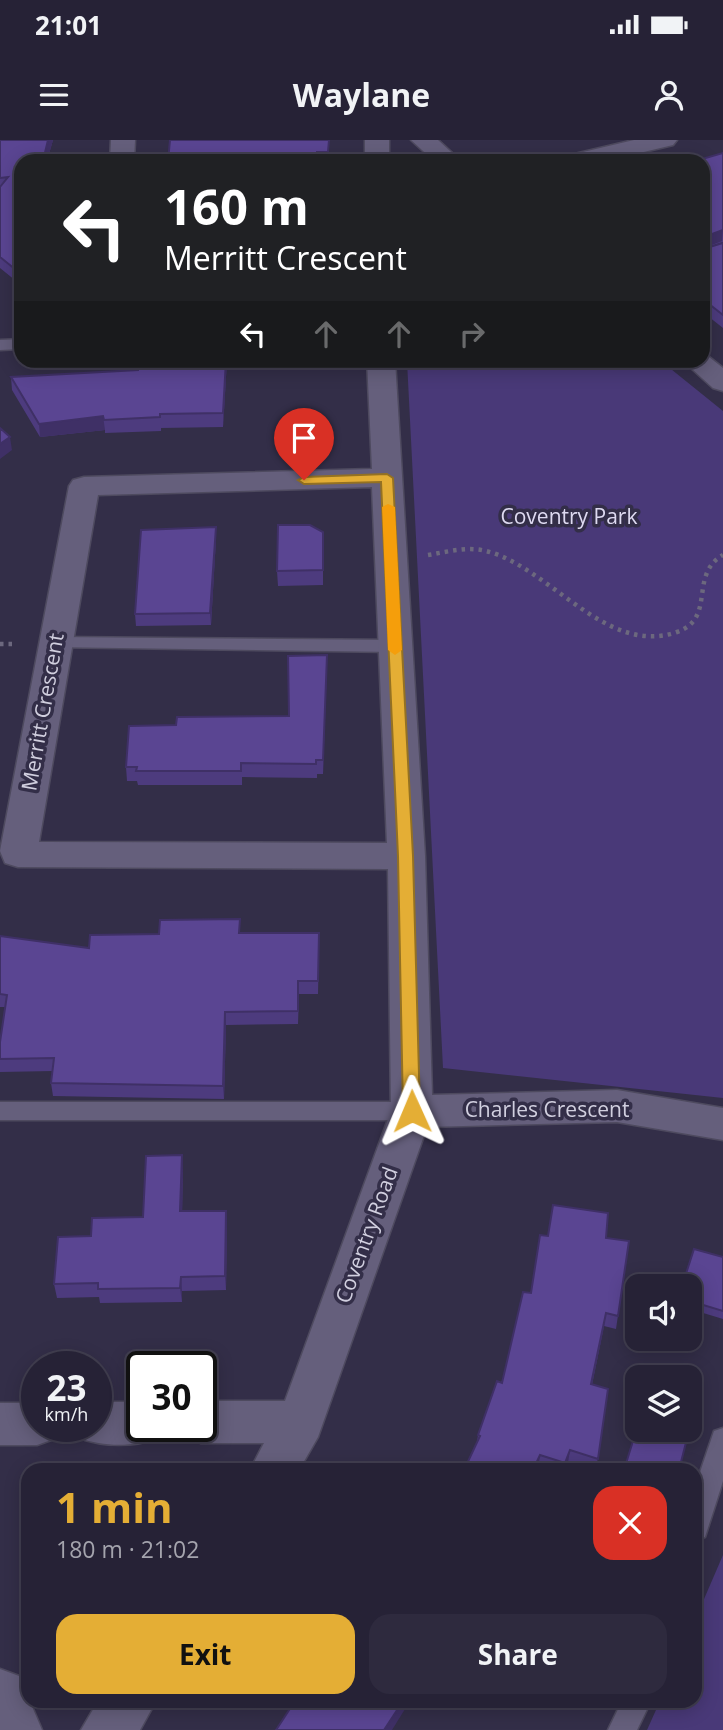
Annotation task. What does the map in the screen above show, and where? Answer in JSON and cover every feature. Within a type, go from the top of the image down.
[{"type":"street","points":[[423,140],[440,154]]},
{"type":"street","points":[[605,154],[666,140]]},
{"type":"street","name":"Coventry Road","points":[[278,1463],[301,1422],[412,1111],[406,856],[381,368]]},
{"type":"street","points":[[706,368],[723,382]]},
{"type":"street","name":"Merritt Crescent","points":[[387,478],[84,486],[18,854],[406,856]]},
{"type":"street","name":"Charles Crescent","points":[[412,1111],[617,1106],[723,1124]]},
{"type":"street","points":[[217,1422],[301,1422]]},
{"type":"street","points":[[0,1424],[21,1424]]},
{"type":"street","points":[[0,1694],[15,1730]]},
{"type":"lane","points":[[56,643],[395,646]]},
{"type":"lane","points":[[0,1111],[412,1111]]},
{"type":"lane","points":[[702,1507],[721,1451]]},
{"type":"lane","points":[[622,1730],[633,1708]]},
{"type":"path","points":[[390,544],[425,555],[466,549],[488,551],[551,584],[590,616],[637,634],[662,636],[700,622]]},
{"type":"path","points":[[710,587],[707,574],[710,564],[723,555]]},
{"type":"green space","name":"Coventry Park","points":[[407,368],[670,368],[723,411],[723,1098],[443,1068]]},
{"type":"green space","points":[[723,1555],[723,1730],[647,1730],[657,1708],[702,1708],[702,1604]]},
{"type":"building","points":[[0,140],[48,140],[45,154],[14,154],[14,268],[0,257],[0,187],[8,177],[0,178]]},
{"type":"building","points":[[170,140],[329,140],[328,152],[317,154],[169,154]]},
{"type":"building","points":[[723,153],[723,230],[710,235],[710,157]]},
{"type":"building","points":[[723,243],[723,315],[710,305],[710,247]]},
{"type":"building","points":[[226,368],[223,413],[160,414],[160,417],[104,420],[103,416],[39,424],[11,377]]},
{"type":"building","points":[[0,428],[10,437],[0,444]]},
{"type":"building","points":[[278,525],[310,525],[323,532],[323,570],[277,571]]},
{"type":"building","points":[[216,527],[210,613],[135,614],[141,530]]},
{"type":"building","points":[[327,655],[323,760],[316,760],[316,764],[241,763],[241,771],[136,771],[137,767],[126,767],[129,726],[176,725],[177,717],[289,716],[288,656]]},
{"type":"building","points":[[240,919],[239,933],[319,933],[318,981],[298,981],[298,1011],[225,1012],[223,1086],[51,1083],[54,1058],[0,1059],[7,995],[0,994],[0,936],[89,948],[90,935],[159,934],[160,920]]},
{"type":"building","points":[[182,1155],[180,1211],[226,1211],[225,1276],[181,1277],[180,1288],[98,1289],[98,1283],[54,1284],[58,1237],[91,1236],[92,1218],[143,1217],[146,1156]]},
{"type":"building","points":[[553,1205],[608,1213],[606,1238],[629,1241],[618,1316],[606,1313],[591,1384],[608,1389],[598,1459],[570,1450],[565,1463],[540,1455],[536,1463],[467,1463],[480,1436],[478,1435],[497,1381],[502,1383],[523,1292],[531,1293],[540,1235],[548,1236]]},
{"type":"building","points":[[694,1249],[723,1257],[723,1311],[702,1305],[702,1274],[686,1274]]},
{"type":"building","points":[[633,1442],[686,1442],[681,1463],[626,1463]]},
{"type":"building","points":[[290,1708],[398,1708],[384,1730],[276,1730]]},
{"type":"slow traffic","points":[[388,507],[395,650]]},
{"type":"route","points":[[304,480],[387,478],[406,856],[412,1111]]}]
